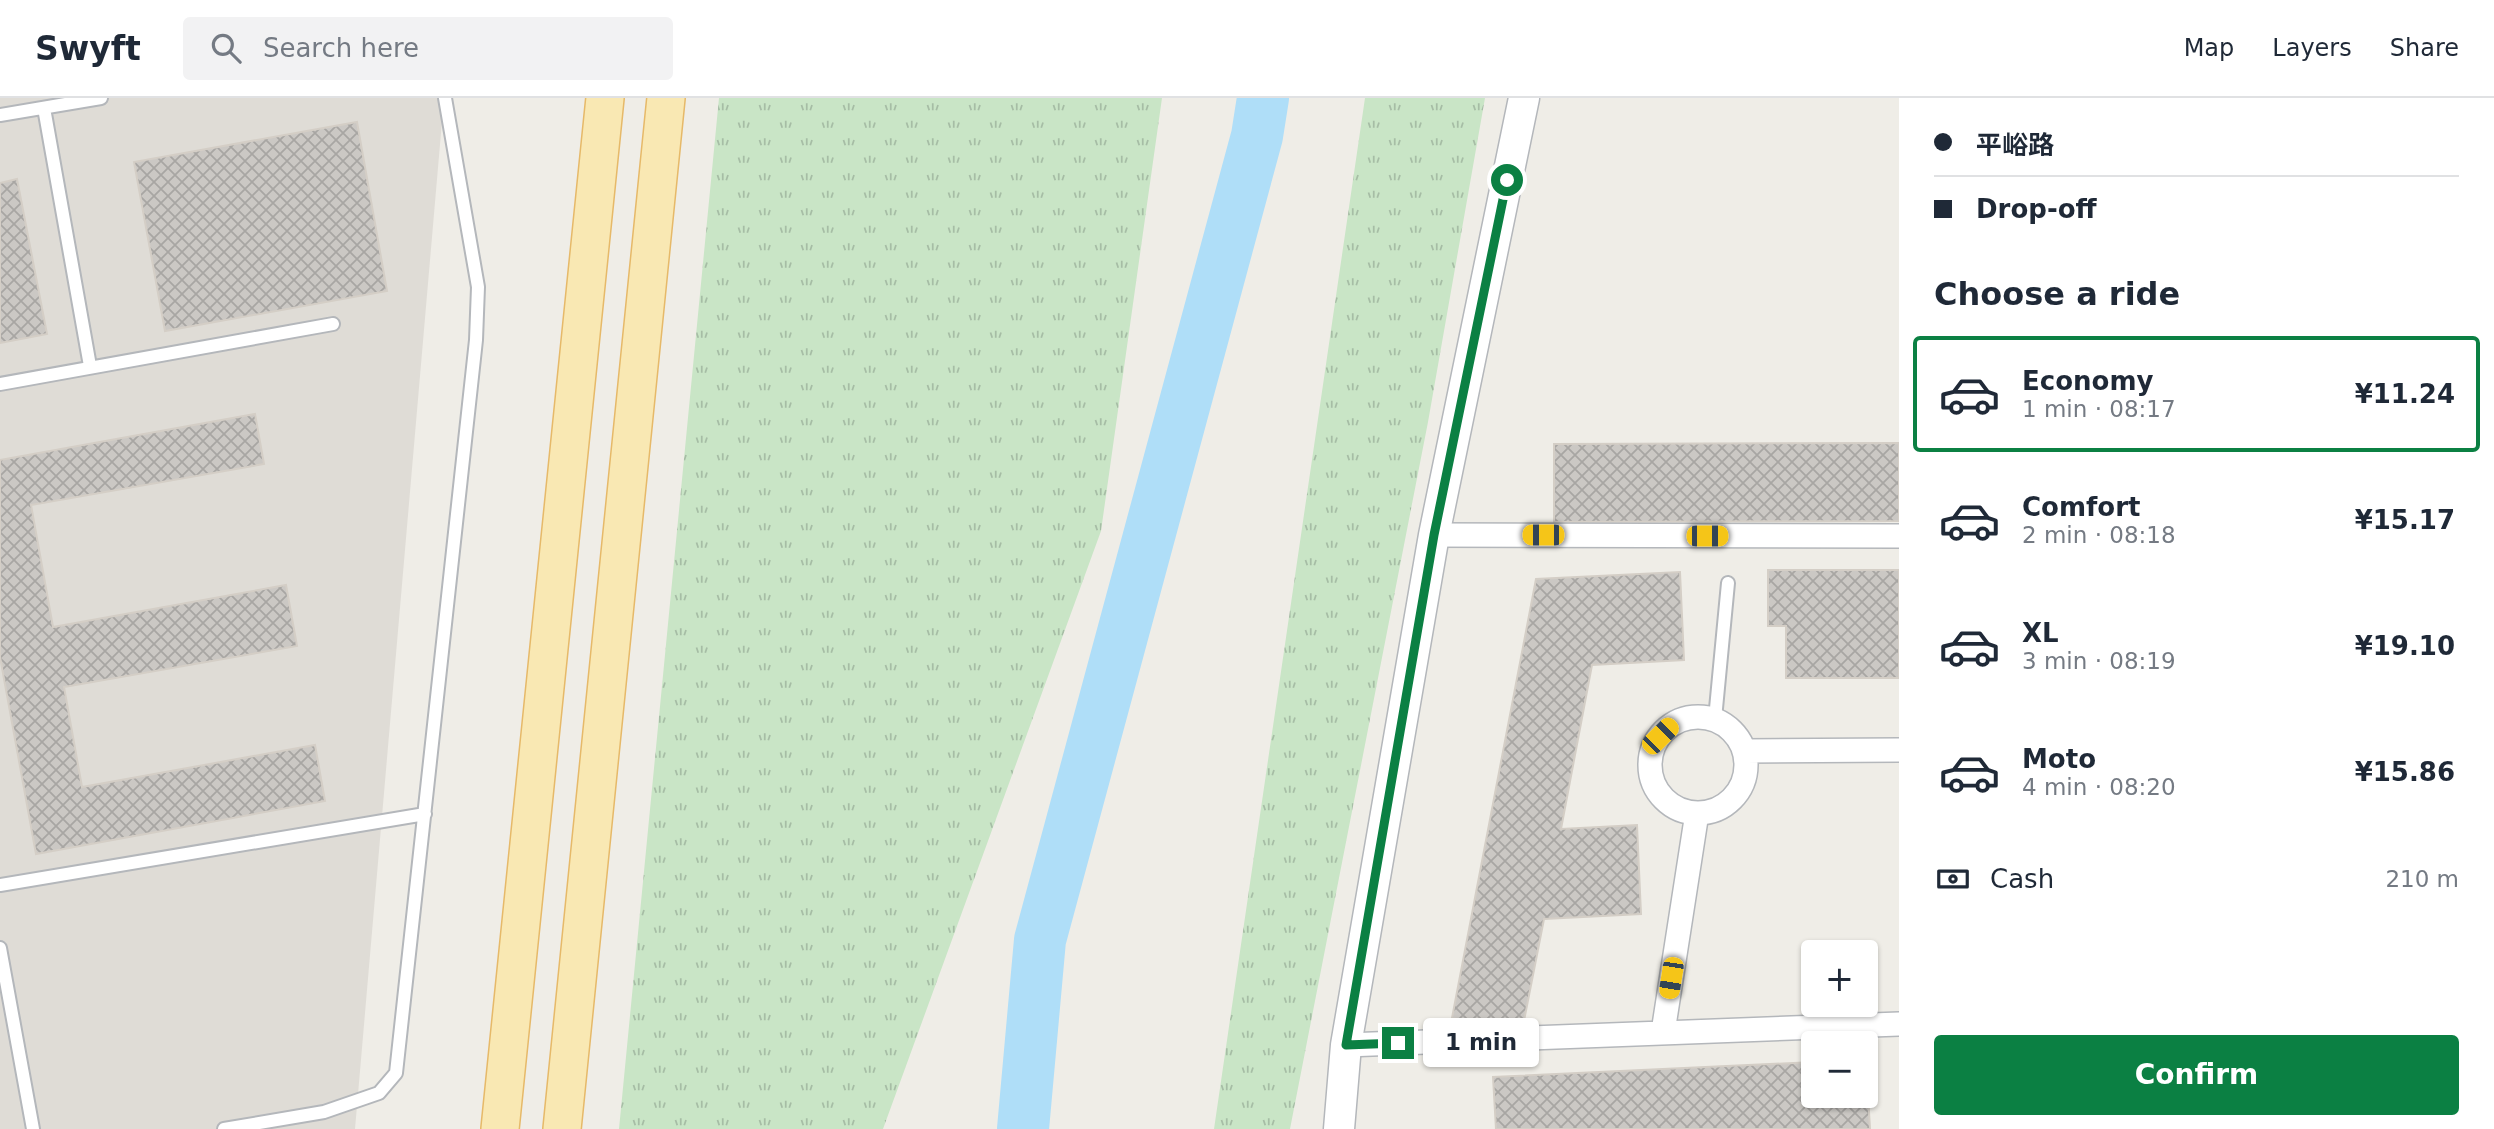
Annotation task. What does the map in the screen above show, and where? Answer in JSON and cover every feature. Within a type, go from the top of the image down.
[{"type":"main road","points":[[500,1129],[605,98]]},
{"type":"main road","points":[[562,1129],[666,98]]},
{"type":"street","points":[[1339,1129],[1346,1045],[1434,535],[1524,98]]},
{"type":"street","points":[[1434,535],[1899,536]]},
{"type":"street","points":[[1684,719],[1715,719],[1728,726],[1739,737],[1745,751],[1745,781],[1726,805],[1713,811],[1682,811],[1669,804],[1658,793],[1652,779],[1652,749],[1671,725],[1684,719]]},
{"type":"street","points":[[1745,751],[1899,750]]},
{"type":"street","points":[[1663,1032],[1697,813]]},
{"type":"street","points":[[1346,1045],[1899,1024]]},
{"type":"lane","points":[[0,115],[101,98]]},
{"type":"lane","points":[[224,1129],[324,1112],[379,1093],[396,1073],[476,340],[478,287],[445,98]]},
{"type":"lane","points":[[44,108],[90,366]]},
{"type":"lane","points":[[0,384],[333,324]]},
{"type":"lane","points":[[1715,719],[1728,583]]},
{"type":"lane","points":[[0,885],[425,814]]},
{"type":"lane","points":[[0,948],[33,1129]]},
{"type":"shaded area","points":[[0,98],[444,98],[355,1129],[0,1129]]},
{"type":"green space","points":[[719,98],[1162,98],[1101,531],[883,1129],[619,1129]]},
{"type":"green space","points":[[1365,98],[1485,98],[1428,422],[1290,1129],[1214,1129]]},
{"type":"building","points":[[357,122],[387,291],[165,331],[134,162]]},
{"type":"building","points":[[17,179],[47,334],[0,343],[0,183]]},
{"type":"building","points":[[255,414],[264,464],[31,505],[53,627],[286,585],[297,646],[64,687],[82,787],[315,745],[325,801],[36,854],[0,657],[0,460]]},
{"type":"building","points":[[1899,443],[1899,521],[1554,522],[1554,444]]},
{"type":"building","points":[[1768,570],[1899,570],[1899,678],[1786,678],[1786,626],[1768,626]]},
{"type":"building","points":[[1680,572],[1684,660],[1592,665],[1561,829],[1637,825],[1641,914],[1544,919],[1522,1031],[1452,1018],[1536,579]]},
{"type":"building","points":[[1801,1063],[1801,1108],[1869,1108],[1870,1129],[1496,1129],[1493,1077]]},
{"type":"waterway","points":[[1023,1129],[1040,940],[1257,136],[1263,98]]},
{"type":"route","points":[[1398,1043],[1346,1045],[1434,535],[1507,180]]}]
